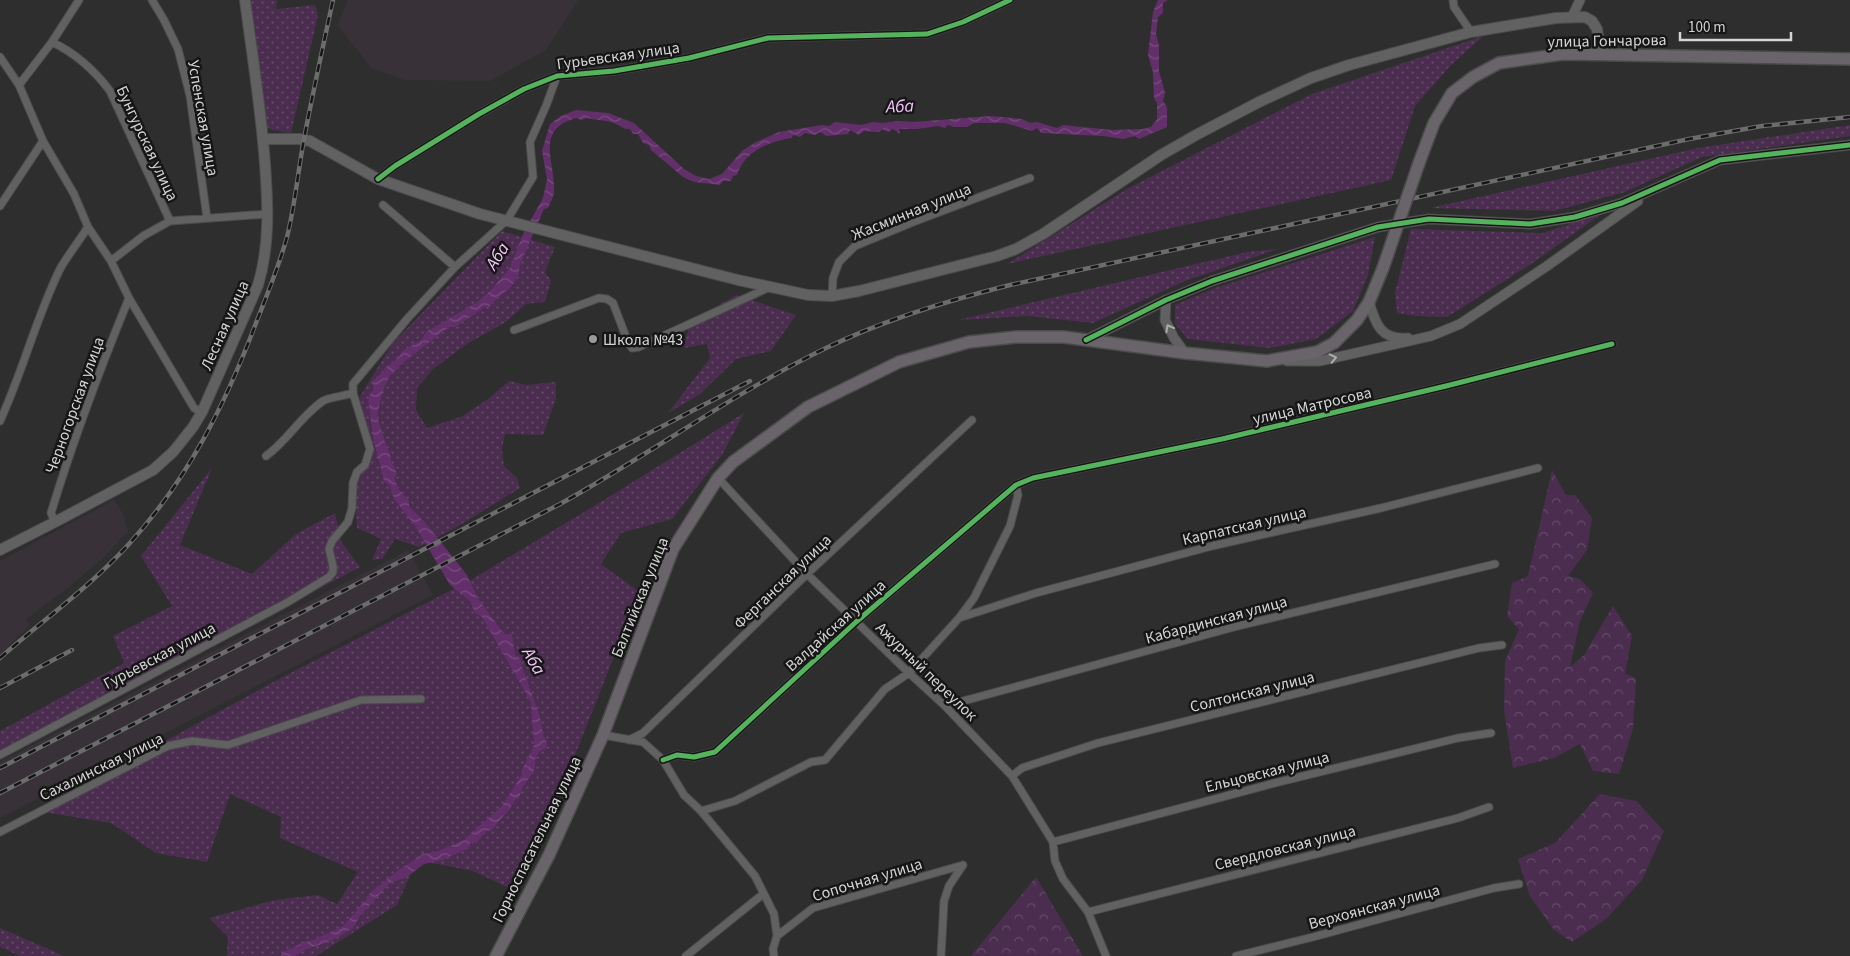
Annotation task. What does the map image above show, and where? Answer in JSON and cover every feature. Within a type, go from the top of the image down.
[{"type":"main road","name":"Лесная улица","points":[[0,550],[153,470],[173,452],[194,427],[202,412],[258,285],[264,263],[268,214],[263,138],[245,0]]},
{"type":"main road","points":[[263,138],[304,139],[310,141],[378,179],[480,214],[770,288],[808,295],[832,296],[868,289],[997,256],[1016,249],[1043,234],[1161,155],[1259,102],[1311,78],[1349,65],[1471,32],[1572,17],[1585,17],[1592,21],[1597,29],[1601,54]]},
{"type":"main road","name":"улица Гончарова","points":[[1383,268],[1434,123],[1452,93],[1473,77],[1499,63],[1563,54],[1850,59]]},
{"type":"main road","name":"Балтийская улица","points":[[603,735],[674,549],[718,478],[733,462],[808,407],[899,362],[969,342],[1016,337],[1064,337],[1185,353],[1267,361],[1317,352],[1334,343],[1357,320],[1369,302],[1383,268]]},
{"type":"main road","name":"Горноспасательная улица","points":[[496,956],[549,855],[603,735]]},
{"type":"street","points":[[19,85],[52,42],[79,0]]},
{"type":"street","name":"Успенская улица","points":[[152,0],[178,49],[190,96],[207,218]]},
{"type":"street","name":"Гурьевская улица","points":[[378,179],[479,114],[524,89],[557,76],[623,70],[689,58],[768,38],[927,34],[963,22],[1010,0]]},
{"type":"street","points":[[1453,0],[1454,7],[1471,32]]},
{"type":"street","points":[[1572,17],[1580,0]]},
{"type":"street","name":"Бунгурская улица","points":[[52,42],[63,47],[96,73],[110,91],[170,222]]},
{"type":"street","points":[[0,57],[19,85],[42,141],[74,194],[88,227],[111,261],[129,298],[194,408],[202,412]]},
{"type":"street","name":"Гурьевская улица","points":[[0,755],[288,602],[329,577],[333,572],[333,566],[329,549],[332,541],[348,522],[352,508],[353,483],[357,472],[365,465],[370,449],[353,393],[353,384],[407,319],[454,267],[510,221],[533,177],[530,142],[557,76]]},
{"type":"street","points":[[0,206],[42,141]]},
{"type":"street","points":[[1086,340],[1166,300],[1212,281],[1378,227],[1429,219],[1530,224],[1575,217],[1622,203],[1720,160],[1835,145],[1850,145]]},
{"type":"street","name":"Жасминная улица","points":[[832,296],[834,278],[839,262],[855,246],[1030,178]]},
{"type":"street","points":[[1267,361],[1320,361],[1431,336],[1460,324],[1483,310],[1652,191]]},
{"type":"street","points":[[383,205],[454,267]]},
{"type":"street","name":"Бунгурская улица","points":[[111,261],[143,236],[170,222],[268,214]]},
{"type":"street","points":[[0,421],[61,268],[88,227]]},
{"type":"street","points":[[514,330],[599,298],[604,298],[613,303],[632,348],[639,348],[770,288]]},
{"type":"street","name":"Черногорская улица","points":[[55,522],[51,513],[66,462],[129,298]]},
{"type":"street","points":[[1166,300],[1165,320],[1174,338],[1185,353]]},
{"type":"street","points":[[1369,302],[1382,332],[1390,337],[1431,336]]},
{"type":"street","name":"улица Матросова","points":[[1016,485],[1033,478],[1222,439],[1612,344]]},
{"type":"street","points":[[266,456],[278,448],[303,420],[325,400],[353,393]]},
{"type":"street","name":"Ферганская улица","points":[[630,740],[643,733],[807,574],[972,420]]},
{"type":"street","name":"Карпатская улица","points":[[959,618],[1036,593],[1212,546],[1381,508],[1538,468]]},
{"type":"street","name":"Ажурный переулок","points":[[718,478],[807,574],[908,673],[945,706],[1012,776],[1052,842],[1055,861],[1063,879],[1088,912],[1106,956]]},
{"type":"street","name":"Карпатская улица","points":[[701,811],[735,801],[811,762],[825,760],[885,689],[908,673],[959,618],[974,598],[1010,526],[1018,496],[1016,485]]},
{"type":"street","name":"Валдайская улица","points":[[663,760],[677,756],[694,757],[715,752],[856,622],[1016,485]]},
{"type":"street","name":"Кабардинская улица","points":[[945,706],[1234,627],[1495,564]]},
{"type":"street","name":"Солтонская улица","points":[[1012,776],[1022,768],[1098,743],[1479,648],[1502,645]]},
{"type":"street","name":"Сахалинская улица","points":[[0,832],[168,746],[192,741],[228,745],[361,700],[420,699]]},
{"type":"street","name":"Ельцовская улица","points":[[1052,842],[1271,784],[1458,738],[1490,733]]},
{"type":"street","points":[[603,735],[643,742],[663,760],[684,795],[701,811],[755,876],[774,914],[777,936],[773,949],[774,956]]},
{"type":"street","name":"Свердловская улица","points":[[1088,912],[1458,818],[1489,807]]},
{"type":"street","name":"Сопочная улица","points":[[777,936],[813,908],[963,865],[949,886],[944,901],[941,956]]},
{"type":"street","name":"Верхоянская улица","points":[[1236,956],[1494,888],[1519,884]]},
{"type":"street","points":[[686,956],[763,894]]},
{"type":"shaded area","points":[[348,0],[578,0],[546,50],[490,81],[404,80],[372,68],[337,25]]},
{"type":"shaded area","points":[[114,500],[123,514],[128,531],[106,555],[69,587],[26,619],[29,626],[0,654],[0,561]]},
{"type":"shaded area","points":[[408,550],[433,595],[0,818],[0,762]]},
{"type":"green space","points":[[246,0],[277,0],[276,9],[315,5],[318,15],[291,133],[272,130],[265,126]]},
{"type":"green space","points":[[1483,36],[1451,65],[1415,106],[1391,180],[1007,264],[1127,189],[1312,94]]},
{"type":"green space","points":[[1850,125],[1850,136],[1702,157],[1625,192],[1554,211],[1430,208],[1698,148]]},
{"type":"green space","points":[[1603,213],[1531,264],[1447,317],[1397,313],[1395,293],[1411,229],[1543,233]]},
{"type":"green space","points":[[502,231],[555,247],[545,272],[551,281],[545,302],[526,304],[506,322],[467,344],[433,369],[417,388],[416,410],[427,428],[463,416],[488,399],[509,381],[527,385],[556,382],[556,399],[543,435],[505,434],[502,449],[504,466],[517,478],[520,488],[460,525],[419,547],[395,539],[382,559],[372,560],[381,539],[357,528],[354,478],[370,460],[359,398],[392,344]]},
{"type":"green space","points":[[1375,237],[1368,275],[1353,311],[1316,339],[1270,348],[1188,339],[1175,324],[1175,305],[1215,288]]},
{"type":"green space","points":[[1278,249],[1185,281],[1093,323],[1028,316],[958,320],[1247,252]]},
{"type":"green space","points":[[736,295],[796,315],[771,351],[736,359],[700,394],[668,413],[710,358],[707,344],[684,348],[690,322]]},
{"type":"green space","points":[[744,413],[722,455],[672,519],[621,533],[601,564],[642,594],[613,659],[542,839],[507,887],[473,871],[417,860],[397,905],[316,956],[227,956],[228,937],[209,918],[275,900],[318,895],[337,904],[358,872],[280,838],[281,817],[230,794],[207,862],[156,853],[111,823],[37,811],[277,680],[471,580]]},
{"type":"green space","points":[[212,468],[180,545],[252,574],[295,535],[335,513],[342,543],[360,567],[0,759],[0,731],[124,663],[113,636],[172,606],[141,556]]},
{"type":"green space","points":[[1552,470],[1566,495],[1575,495],[1592,518],[1587,550],[1568,576],[1580,579],[1593,593],[1580,621],[1570,667],[1584,655],[1613,606],[1632,636],[1625,673],[1636,678],[1633,729],[1619,774],[1593,771],[1580,744],[1554,758],[1513,768],[1504,711],[1505,661],[1519,629],[1507,616],[1512,583],[1528,576]]},
{"type":"green space","points":[[1600,794],[1636,801],[1664,831],[1642,880],[1606,919],[1572,942],[1554,930],[1530,896],[1518,859],[1555,843]]},
{"type":"green space","points":[[1036,877],[1083,956],[971,956]]},
{"type":"green space","points":[[0,928],[63,956],[20,956],[0,947]]},
{"type":"water","points":[[1158,0],[1168,0],[1163,3],[1163,13],[1158,17],[1156,34],[1159,46],[1159,71],[1165,93],[1163,101],[1167,107],[1167,127],[1139,139],[1135,136],[1123,139],[1103,136],[1041,133],[1037,128],[1032,131],[1005,123],[974,123],[967,127],[948,125],[945,128],[938,126],[899,129],[900,134],[893,129],[888,132],[882,129],[879,132],[864,131],[859,135],[850,130],[848,134],[826,136],[820,132],[815,135],[805,133],[800,137],[793,135],[792,138],[766,145],[759,149],[745,160],[737,175],[733,176],[731,181],[723,181],[720,185],[694,182],[683,177],[651,150],[649,145],[643,143],[638,134],[633,134],[630,129],[608,121],[587,118],[581,120],[577,118],[563,123],[555,130],[551,138],[550,148],[554,195],[548,208],[544,209],[520,264],[518,277],[509,289],[489,307],[485,307],[455,327],[449,327],[390,375],[382,393],[377,416],[390,454],[391,463],[397,474],[394,478],[399,490],[409,501],[409,507],[424,521],[467,575],[477,597],[504,634],[512,634],[515,655],[521,659],[547,743],[545,749],[537,755],[534,770],[523,787],[520,796],[492,830],[487,831],[476,843],[470,843],[469,848],[442,860],[424,864],[407,877],[390,883],[359,917],[353,928],[329,942],[306,949],[295,956],[281,956],[284,952],[302,943],[343,926],[370,893],[423,854],[438,851],[464,840],[502,806],[523,773],[522,770],[534,745],[531,702],[482,617],[475,613],[470,601],[450,585],[414,524],[394,499],[390,486],[384,481],[373,437],[368,397],[373,391],[373,381],[404,350],[422,339],[426,332],[476,303],[490,291],[510,268],[523,234],[543,198],[547,179],[542,151],[550,124],[561,116],[576,110],[608,113],[634,123],[684,169],[696,176],[709,179],[722,174],[742,151],[756,142],[779,132],[822,125],[829,126],[835,122],[861,125],[873,122],[914,122],[991,116],[1022,119],[1030,123],[1037,122],[1057,128],[1063,125],[1112,130],[1143,129],[1151,127],[1157,119],[1153,72],[1148,55],[1153,12]]},
{"type":"railway","points":[[0,658],[82,589],[129,544],[169,494],[187,467],[218,412],[273,280],[287,237],[314,86],[333,0]]},
{"type":"railway","points":[[0,793],[560,504],[756,385],[824,349],[892,320],[1010,285],[1689,139],[1762,126],[1850,117]]},
{"type":"railway","points":[[0,768],[750,381]]},
{"type":"railway","points":[[0,688],[72,650]]},
{"type":"cycle path","points":[[378,179],[395,166],[479,114],[524,89],[557,76],[614,71],[689,58],[768,38],[927,34],[963,22],[1010,0]]},
{"type":"cycle path","points":[[1086,340],[1166,300],[1212,281],[1378,227],[1429,219],[1530,224],[1575,217],[1622,203],[1720,160],[1850,145]]},
{"type":"cycle path","points":[[663,760],[677,755],[694,757],[715,752],[856,622],[1016,485],[1033,478],[1222,439],[1446,386],[1612,344]]},
{"type":"place","name":"Школа №43","points":[[593,339]]},
{"type":"water label","name":"Аба","points":[[900,106]]},
{"type":"water label","name":"Аба","points":[[497,256]]},
{"type":"water label","name":"Аба","points":[[534,661]]}]
